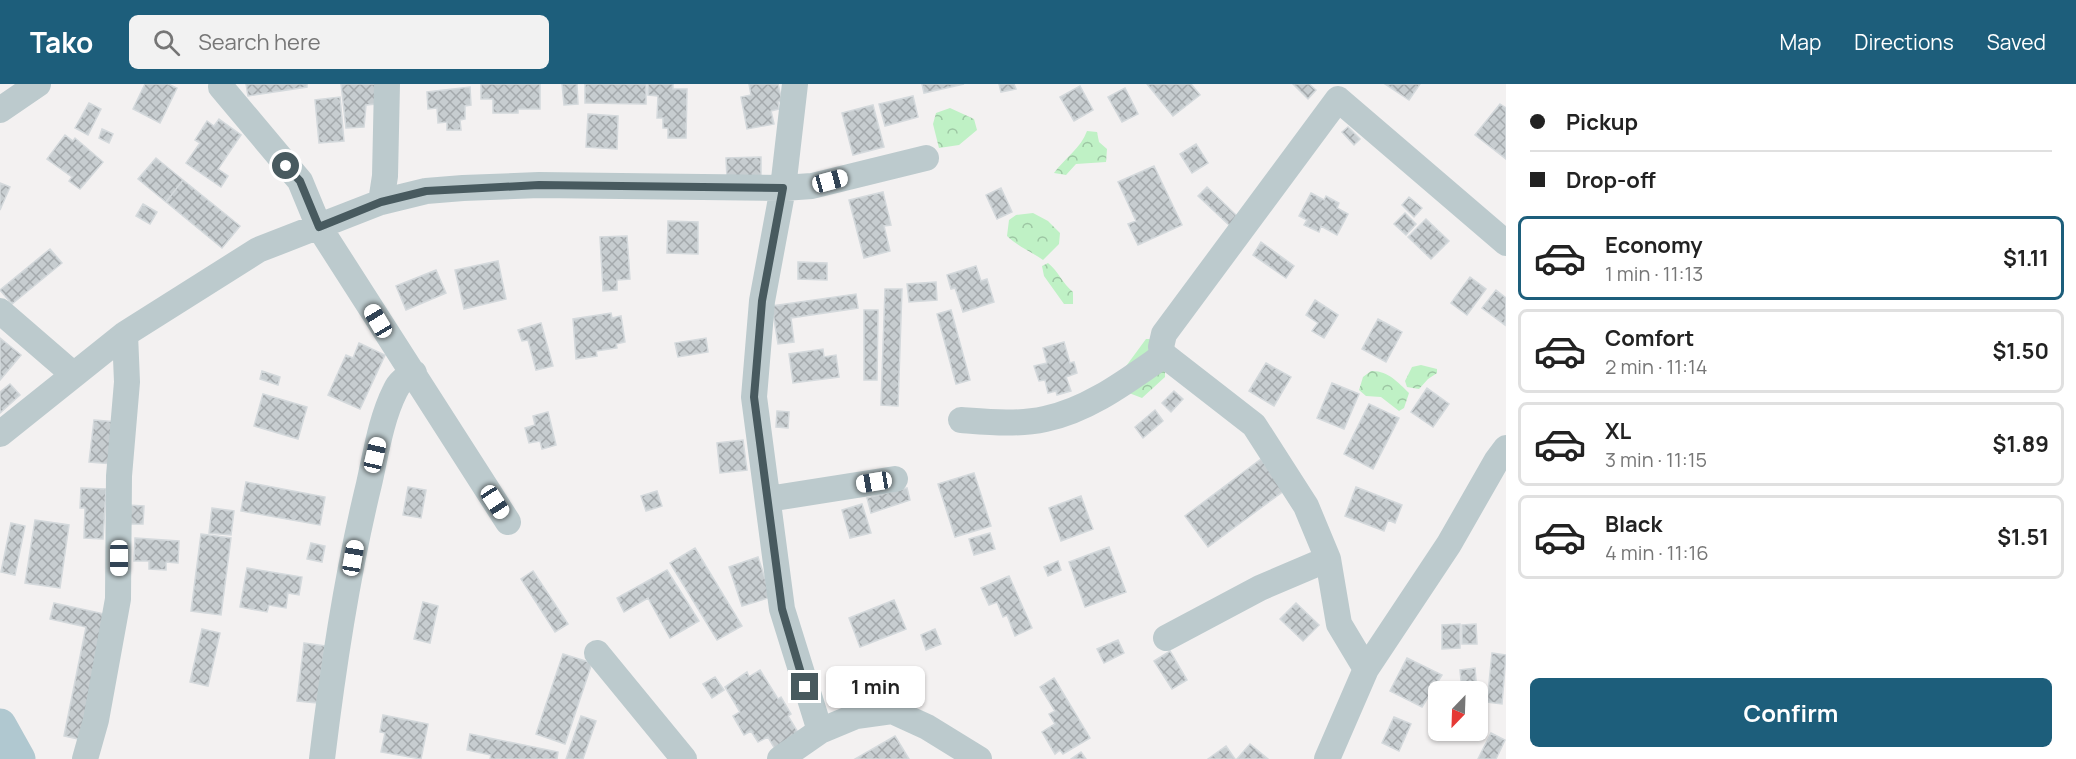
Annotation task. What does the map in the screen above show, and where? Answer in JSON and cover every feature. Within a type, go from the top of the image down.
[{"type":"main road","points":[[0,725],[19,759]]},
{"type":"street","points":[[0,110],[38,84]]},
{"type":"street","points":[[381,202],[385,176],[387,84]]},
{"type":"street","points":[[795,84],[783,188],[762,301],[754,397],[782,609],[820,731]]},
{"type":"street","points":[[221,87],[300,181],[319,227],[387,337],[414,373],[429,403],[508,522]]},
{"type":"street","points":[[1366,669],[1339,624],[1328,559],[1306,506],[1254,425],[1164,355],[1161,347],[1164,334],[1338,99],[1506,243]]},
{"type":"street","points":[[0,434],[126,334],[258,250],[381,202],[426,191],[539,185],[783,188],[812,186],[926,158]]},
{"type":"street","points":[[0,311],[74,375]]},
{"type":"street","points":[[85,759],[96,720],[118,599],[119,476],[127,382],[126,334]]},
{"type":"street","points":[[961,420],[991,423],[1045,419],[1080,406],[1117,388],[1164,355]]},
{"type":"street","points":[[322,759],[342,620],[360,522],[381,433],[394,392],[401,380],[414,373]]},
{"type":"street","points":[[1328,759],[1366,669],[1449,544],[1506,448]]},
{"type":"street","points":[[768,499],[895,479]]},
{"type":"street","points":[[1166,638],[1260,588],[1328,559]]},
{"type":"street","points":[[597,653],[684,759]]},
{"type":"street","points":[[780,759],[820,731],[856,716],[892,711],[927,727],[979,759]]},
{"type":"green space","points":[[950,108],[974,119],[977,130],[959,145],[939,148],[933,124],[936,113]]},
{"type":"green space","points":[[1087,131],[1097,132],[1099,142],[1107,149],[1106,162],[1076,164],[1066,175],[1054,173],[1077,148]]},
{"type":"green space","points":[[1033,213],[1048,221],[1060,233],[1059,244],[1043,260],[1007,236],[1009,220],[1016,215]]},
{"type":"green space","points":[[1048,263],[1073,292],[1073,304],[1064,304],[1044,276],[1042,266]]},
{"type":"green space","points":[[1146,339],[1154,339],[1165,367],[1165,377],[1142,398],[1129,393],[1121,373]]},
{"type":"green space","points":[[1421,365],[1437,369],[1437,373],[1419,389],[1407,387],[1405,381],[1412,367]]},
{"type":"green space","points":[[1371,371],[1382,372],[1409,393],[1404,408],[1399,411],[1381,397],[1366,396],[1359,390],[1363,377]]},
{"type":"building","points":[[145,84],[168,84],[177,88],[160,123],[133,109]]},
{"type":"building","points":[[246,84],[307,84],[307,87],[248,96]]},
{"type":"building","points":[[341,84],[375,84],[376,104],[366,105],[364,127],[346,128]]},
{"type":"building","points":[[481,84],[540,84],[540,109],[518,109],[518,113],[493,113],[493,99],[481,99]]},
{"type":"building","points":[[562,84],[577,84],[578,104],[564,105]]},
{"type":"building","points":[[585,84],[646,84],[646,104],[585,103]]},
{"type":"building","points":[[648,84],[673,84],[673,89],[687,89],[686,138],[668,138],[668,128],[663,128],[663,118],[657,118],[658,96],[648,95]]},
{"type":"building","points":[[749,84],[778,84],[782,101],[778,102],[779,109],[771,111],[774,124],[747,129],[741,97],[751,95]]},
{"type":"building","points":[[922,84],[964,84],[924,93]]},
{"type":"building","points":[[999,84],[1014,84],[1016,89],[1001,92]]},
{"type":"building","points":[[1147,84],[1191,84],[1200,95],[1173,116]]},
{"type":"building","points":[[1293,84],[1309,84],[1316,90],[1308,99]]},
{"type":"building","points":[[1385,84],[1420,84],[1409,100]]},
{"type":"building","points":[[1080,86],[1093,110],[1074,121],[1060,97]]},
{"type":"building","points":[[470,87],[471,105],[465,106],[465,119],[460,120],[461,130],[447,130],[447,122],[438,123],[437,108],[428,109],[427,92]]},
{"type":"building","points":[[1125,88],[1138,114],[1122,122],[1108,97]]},
{"type":"building","points":[[913,96],[918,117],[885,126],[879,104]]},
{"type":"building","points":[[340,97],[344,141],[319,143],[315,100]]},
{"type":"building","points":[[89,103],[101,109],[88,135],[75,128]]},
{"type":"building","points":[[1500,104],[1506,108],[1506,159],[1475,135]]},
{"type":"building","points":[[873,105],[884,147],[853,155],[842,113]]},
{"type":"building","points":[[588,114],[618,116],[617,149],[586,147]]},
{"type":"building","points":[[219,119],[241,135],[218,169],[228,176],[221,187],[186,163],[200,143],[195,140],[207,121],[214,126]]},
{"type":"building","points":[[1348,127],[1360,139],[1354,145],[1342,132]]},
{"type":"building","points":[[102,129],[113,134],[109,143],[99,138]]},
{"type":"building","points":[[65,135],[73,141],[75,138],[103,162],[80,189],[69,181],[72,177],[47,159]]},
{"type":"building","points":[[1196,144],[1208,163],[1192,173],[1180,154]]},
{"type":"building","points":[[761,157],[761,177],[727,178],[726,158]]},
{"type":"building","points":[[156,158],[183,180],[166,202],[138,179]]},
{"type":"building","points":[[1154,166],[1182,225],[1138,245],[1128,224],[1136,221],[1118,182]]},
{"type":"building","points":[[183,180],[240,226],[222,248],[166,202]]},
{"type":"building","points":[[0,183],[10,187],[0,210]]},
{"type":"building","points":[[1207,187],[1238,217],[1230,226],[1198,196]]},
{"type":"building","points":[[1001,188],[1012,212],[997,219],[986,195]]},
{"type":"building","points":[[883,192],[891,225],[884,226],[890,251],[864,258],[849,200]]},
{"type":"building","points":[[1311,193],[1324,200],[1326,196],[1339,203],[1337,208],[1348,214],[1337,235],[1321,226],[1319,232],[1304,225],[1307,220],[1299,216]]},
{"type":"building","points":[[1409,197],[1422,208],[1414,217],[1402,205]]},
{"type":"building","points":[[143,204],[157,212],[150,224],[136,216]]},
{"type":"building","points":[[1405,213],[1416,224],[1406,235],[1394,224]]},
{"type":"building","points":[[1426,219],[1449,241],[1431,259],[1408,237]]},
{"type":"building","points":[[668,221],[698,222],[698,254],[667,253]]},
{"type":"building","points":[[627,236],[630,279],[617,280],[617,290],[603,291],[600,237]]},
{"type":"building","points":[[1261,242],[1294,266],[1286,278],[1253,255]]},
{"type":"building","points":[[50,249],[62,263],[12,304],[0,290]]},
{"type":"building","points":[[498,261],[506,299],[464,309],[455,270]]},
{"type":"building","points":[[798,262],[827,263],[827,280],[798,279]]},
{"type":"building","points":[[976,266],[981,281],[987,279],[994,302],[963,312],[955,288],[951,289],[947,275]]},
{"type":"building","points":[[436,270],[446,293],[406,310],[396,286]]},
{"type":"building","points":[[1470,277],[1486,289],[1467,315],[1451,303]]},
{"type":"building","points":[[936,282],[937,300],[909,302],[907,284]]},
{"type":"building","points":[[885,289],[902,289],[898,406],[881,405]]},
{"type":"building","points":[[1496,290],[1506,298],[1505,325],[1482,308]]},
{"type":"building","points":[[856,294],[858,308],[791,318],[794,342],[778,344],[772,306]]},
{"type":"building","points":[[1315,300],[1338,315],[1324,338],[1312,331],[1318,323],[1306,315]]},
{"type":"building","points":[[864,310],[878,310],[877,380],[864,380]]},
{"type":"building","points":[[951,310],[970,380],[956,384],[937,314]]},
{"type":"building","points":[[611,313],[612,318],[621,316],[625,342],[616,344],[617,348],[596,351],[597,356],[576,359],[573,319]]},
{"type":"building","points":[[1378,319],[1402,332],[1386,362],[1362,349]]},
{"type":"building","points":[[541,323],[553,366],[536,370],[528,340],[522,341],[518,330]]},
{"type":"building","points":[[0,338],[21,355],[0,380]]},
{"type":"building","points":[[706,338],[708,352],[678,357],[675,343]]},
{"type":"building","points":[[1064,342],[1070,363],[1074,362],[1077,373],[1066,377],[1071,391],[1057,395],[1056,391],[1048,393],[1045,380],[1039,381],[1034,366],[1047,363],[1043,348]]},
{"type":"building","points":[[359,343],[385,355],[360,409],[328,395],[346,355],[353,358]]},
{"type":"building","points":[[823,349],[824,357],[836,355],[839,377],[793,383],[789,354]]},
{"type":"building","points":[[1266,363],[1291,377],[1274,406],[1249,391]]},
{"type":"building","points":[[262,371],[280,377],[278,385],[260,379]]},
{"type":"building","points":[[1332,383],[1359,394],[1344,429],[1317,418]]},
{"type":"building","points":[[10,384],[20,395],[0,413],[0,392]]},
{"type":"building","points":[[1427,388],[1449,404],[1433,427],[1411,412]]},
{"type":"building","points":[[1174,391],[1183,399],[1171,412],[1162,403]]},
{"type":"building","points":[[263,394],[307,407],[298,439],[254,426]]},
{"type":"building","points":[[1369,404],[1399,418],[1373,469],[1344,454]]},
{"type":"building","points":[[1155,410],[1163,421],[1143,438],[1135,427]]},
{"type":"building","points":[[777,411],[789,412],[788,428],[776,427]]},
{"type":"building","points":[[548,412],[556,445],[542,449],[540,441],[529,443],[525,428],[535,425],[533,416]]},
{"type":"building","points":[[94,420],[118,422],[114,464],[89,462]]},
{"type":"building","points":[[743,440],[747,470],[720,473],[717,443]]},
{"type":"building","points":[[1261,459],[1285,490],[1208,547],[1185,516]]},
{"type":"building","points":[[974,473],[991,526],[955,537],[938,484]]},
{"type":"building","points":[[246,482],[325,497],[320,525],[241,511]]},
{"type":"building","points":[[408,487],[426,490],[421,518],[403,515]]},
{"type":"building","points":[[1356,487],[1402,505],[1395,523],[1388,520],[1384,531],[1345,516]]},
{"type":"building","points":[[81,488],[106,489],[103,539],[84,538],[85,508],[80,508]]},
{"type":"building","points":[[907,488],[910,500],[871,513],[867,498]]},
{"type":"building","points":[[657,491],[662,506],[646,511],[641,496]]},
{"type":"building","points":[[1081,496],[1093,529],[1061,541],[1049,508]]},
{"type":"building","points":[[862,504],[871,533],[850,538],[842,510]]},
{"type":"building","points":[[127,505],[144,506],[143,524],[127,524]]},
{"type":"building","points":[[212,508],[234,511],[231,535],[209,533]]},
{"type":"building","points":[[35,520],[69,525],[60,588],[25,583]]},
{"type":"building","points":[[11,523],[25,526],[15,575],[1,572]]},
{"type":"building","points":[[990,533],[995,549],[974,555],[969,539]]},
{"type":"building","points":[[201,534],[231,538],[221,615],[191,611]]},
{"type":"building","points":[[135,538],[179,541],[178,563],[166,562],[166,570],[149,569],[149,561],[134,561]]},
{"type":"building","points":[[311,543],[325,546],[322,562],[307,559]]},
{"type":"building","points":[[1109,547],[1126,592],[1085,607],[1069,562]]},
{"type":"building","points":[[695,548],[742,626],[717,640],[670,563]]},
{"type":"building","points":[[758,557],[771,597],[742,606],[729,567]]},
{"type":"building","points":[[1058,561],[1061,570],[1048,576],[1044,567]]},
{"type":"building","points":[[247,568],[302,577],[299,595],[288,593],[286,608],[269,605],[267,612],[240,607]]},
{"type":"building","points":[[667,570],[699,621],[670,638],[648,598],[624,612],[617,598]]},
{"type":"building","points":[[533,571],[568,624],[555,632],[521,579]]},
{"type":"building","points":[[1009,576],[1032,628],[1015,636],[1007,615],[1003,617],[997,602],[989,605],[981,588]]},
{"type":"building","points":[[894,600],[906,629],[860,647],[849,618]]},
{"type":"building","points":[[423,602],[438,606],[430,643],[414,639]]},
{"type":"building","points":[[54,603],[109,615],[83,740],[64,736],[86,627],[50,619]]},
{"type":"building","points":[[1296,603],[1319,625],[1303,641],[1280,619]]},
{"type":"building","points":[[1460,624],[1460,648],[1442,649],[1442,625]]},
{"type":"building","points":[[1476,624],[1477,644],[1462,644],[1462,625]]},
{"type":"building","points":[[202,629],[220,633],[208,686],[190,682]]},
{"type":"building","points":[[935,629],[941,644],[926,650],[921,635]]},
{"type":"building","points":[[1118,640],[1124,653],[1104,663],[1097,649]]},
{"type":"building","points":[[304,643],[325,646],[317,703],[297,701]]},
{"type":"building","points":[[1170,651],[1187,680],[1172,689],[1154,661]]},
{"type":"building","points":[[1492,653],[1506,655],[1502,704],[1488,702]]},
{"type":"building","points":[[563,654],[592,663],[565,744],[536,734]]},
{"type":"building","points":[[1407,658],[1442,675],[1438,681],[1428,681],[1428,697],[1422,707],[1390,691]]},
{"type":"building","points":[[1475,668],[1476,681],[1461,681],[1460,670]]},
{"type":"building","points":[[760,670],[778,699],[781,697],[791,714],[788,716],[799,734],[775,749],[768,737],[758,742],[751,731],[744,735],[733,716],[740,712],[725,687],[747,672],[749,677]]},
{"type":"building","points":[[715,677],[724,690],[712,698],[703,684]]},
{"type":"building","points":[[1054,678],[1090,738],[1063,754],[1060,750],[1055,754],[1042,732],[1055,724],[1049,714],[1055,711],[1040,687]]},
{"type":"building","points":[[383,715],[428,724],[421,759],[381,752],[385,733],[380,732]]},
{"type":"building","points":[[581,716],[596,721],[583,759],[566,759]]},
{"type":"building","points":[[1394,717],[1411,724],[1399,751],[1382,743]]},
{"type":"building","points":[[1491,733],[1505,740],[1496,759],[1478,759],[1488,741]]},
{"type":"building","points":[[470,734],[558,752],[557,759],[490,759],[491,755],[467,750]]},
{"type":"building","points":[[895,736],[909,759],[855,759]]},
{"type":"building","points":[[1250,744],[1268,759],[1237,759]]},
{"type":"building","points":[[1226,746],[1235,759],[1208,759]]},
{"type":"building","points":[[1081,752],[1086,759],[1071,759]]},
{"type":"route","points":[[286,166],[300,181],[319,227],[381,202],[426,191],[539,185],[783,188],[762,301],[754,397],[782,609],[805,687]]}]
